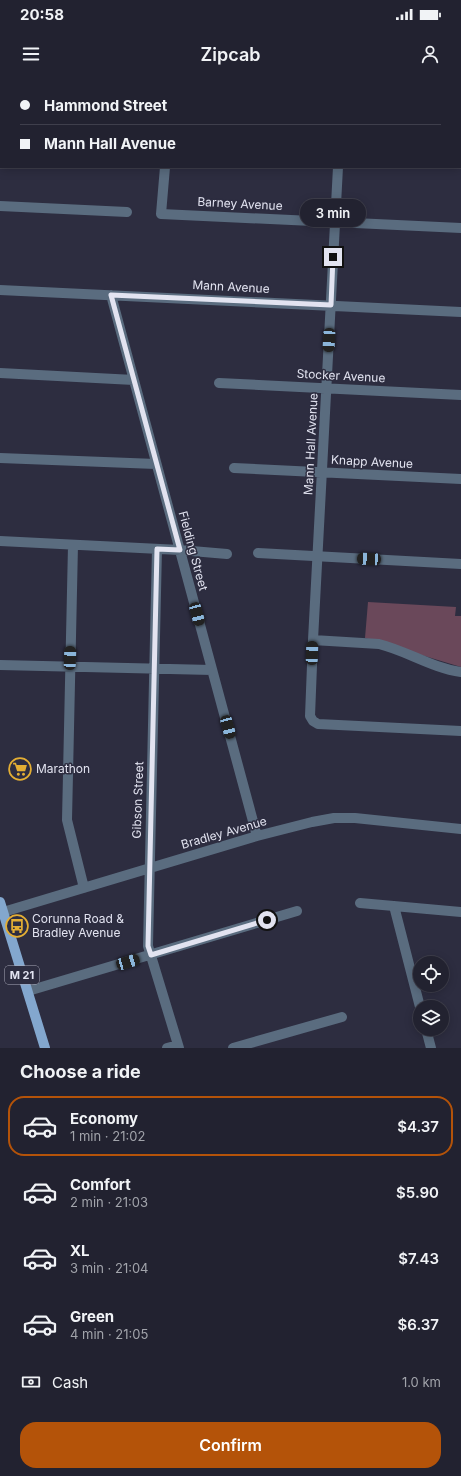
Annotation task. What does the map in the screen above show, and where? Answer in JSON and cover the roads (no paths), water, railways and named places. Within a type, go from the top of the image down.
[{"type":"main road","name":"M 21","points":[[0,902],[2,913],[45,1048]]},
{"type":"street","name":"Barney Avenue","points":[[165,168],[161,214],[461,228]]},
{"type":"street","name":"Mann Hall Avenue","points":[[338,168],[310,716],[313,721],[318,724],[461,731]]},
{"type":"street","points":[[0,206],[127,212]]},
{"type":"street","name":"Mann Avenue","points":[[0,290],[461,312]]},
{"type":"street","name":"Fielding Street","points":[[111,295],[257,836]]},
{"type":"street","points":[[0,373],[134,380]]},
{"type":"street","name":"Stocker Avenue","points":[[219,383],[461,395]]},
{"type":"street","points":[[0,458],[156,464]]},
{"type":"street","name":"Knapp Avenue","points":[[234,468],[461,479]]},
{"type":"street","points":[[0,541],[180,550],[227,554]]},
{"type":"street","points":[[73,545],[67,820],[84,888]]},
{"type":"street","name":"Gibson Street","points":[[157,549],[148,946],[179,1046]]},
{"type":"street","points":[[258,553],[461,564]]},
{"type":"street","points":[[313,640],[378,644],[443,668],[461,672]]},
{"type":"street","points":[[0,665],[212,670]]},
{"type":"street","name":"Bradley Avenue","points":[[2,913],[304,823],[334,818],[355,818],[461,829]]},
{"type":"street","points":[[360,903],[461,912]]},
{"type":"street","points":[[394,906],[418,1000]]},
{"type":"street","points":[[28,991],[297,911]]},
{"type":"street","points":[[233,1048],[342,1017]]},
{"type":"street","points":[[428,1036],[431,1048]]},
{"type":"street","points":[[167,1048],[179,1046]]},
{"type":"place","name":"Marathon","points":[[20,769]]},
{"type":"place","name":"Corunna Road & Bradley Avenue","points":[[17,926]]}]
